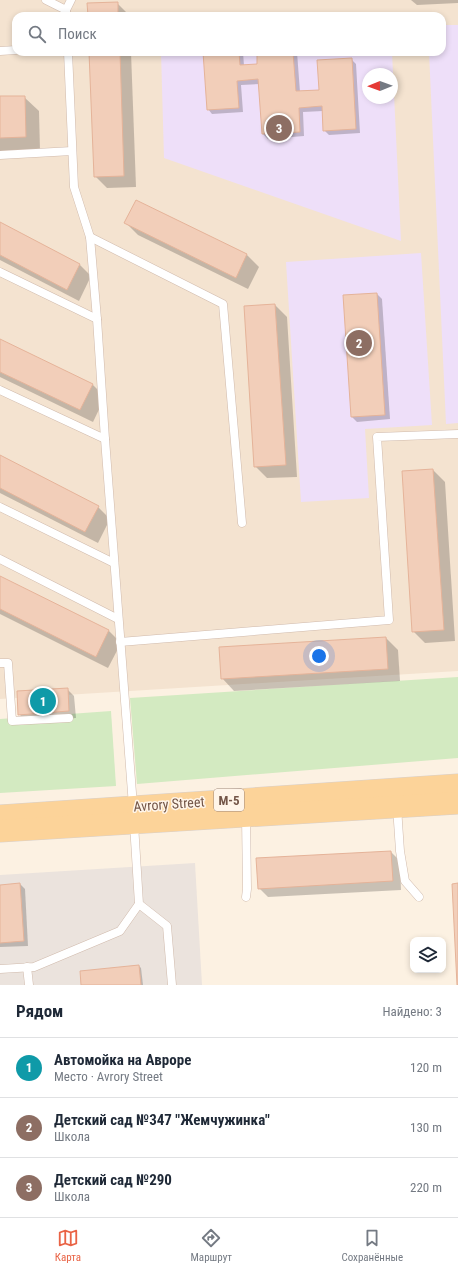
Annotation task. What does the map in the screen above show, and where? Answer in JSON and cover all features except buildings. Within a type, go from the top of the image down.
[{"type":"main road","name":"Avrory Street","points":[[0,831],[133,815],[458,785]]},
{"type":"main road","name":"Avrory Street","points":[[0,816],[246,816],[458,803]]},
{"type":"lane","points":[[46,0],[64,12]]},
{"type":"lane","points":[[66,12],[71,0]]},
{"type":"lane","points":[[0,51],[12,50]]},
{"type":"lane","points":[[0,970],[34,967],[120,931],[139,904],[97,319],[90,237],[74,187],[68,56]]},
{"type":"lane","points":[[0,155],[72,150]]},
{"type":"lane","points":[[90,237],[223,304],[242,523]]},
{"type":"lane","points":[[0,272],[97,319]]},
{"type":"lane","points":[[0,390],[105,439]]},
{"type":"lane","points":[[120,642],[389,620],[377,437],[458,434]]},
{"type":"lane","points":[[0,507],[114,563]]},
{"type":"lane","points":[[0,559],[118,620]]},
{"type":"lane","points":[[0,663],[8,663],[12,721],[69,718]]},
{"type":"lane","points":[[397,807],[400,851],[405,881],[419,897]]},
{"type":"lane","points":[[246,816],[246,897]]},
{"type":"lane","points":[[139,904],[167,926],[172,985]]},
{"type":"lane","points":[[27,967],[28,985]]},
{"type":"shaded area","points":[[0,0],[458,0],[458,671],[0,699]]},
{"type":"shaded area","points":[[446,25],[458,25],[458,423],[446,424],[429,56],[446,56]]},
{"type":"shaded area","points":[[161,56],[392,56],[393,68],[362,68],[362,104],[394,104],[401,241],[164,158]]},
{"type":"shaded area","points":[[421,253],[432,425],[365,429],[369,498],[301,502],[286,262]]},
{"type":"shaded area","points":[[195,863],[202,985],[0,985],[0,875]]},
{"type":"green space","points":[[458,677],[458,758],[137,784],[130,698]]},
{"type":"green space","points":[[111,711],[116,786],[0,793],[0,719]]},
{"type":"place","name":"Детский сад №290","points":[[279,128]]},
{"type":"place","name":"Детский сад №347 \"Жемчужинка\"","points":[[359,343]]},
{"type":"place","name":"Автомойка на Авроре","points":[[43,701]]}]
